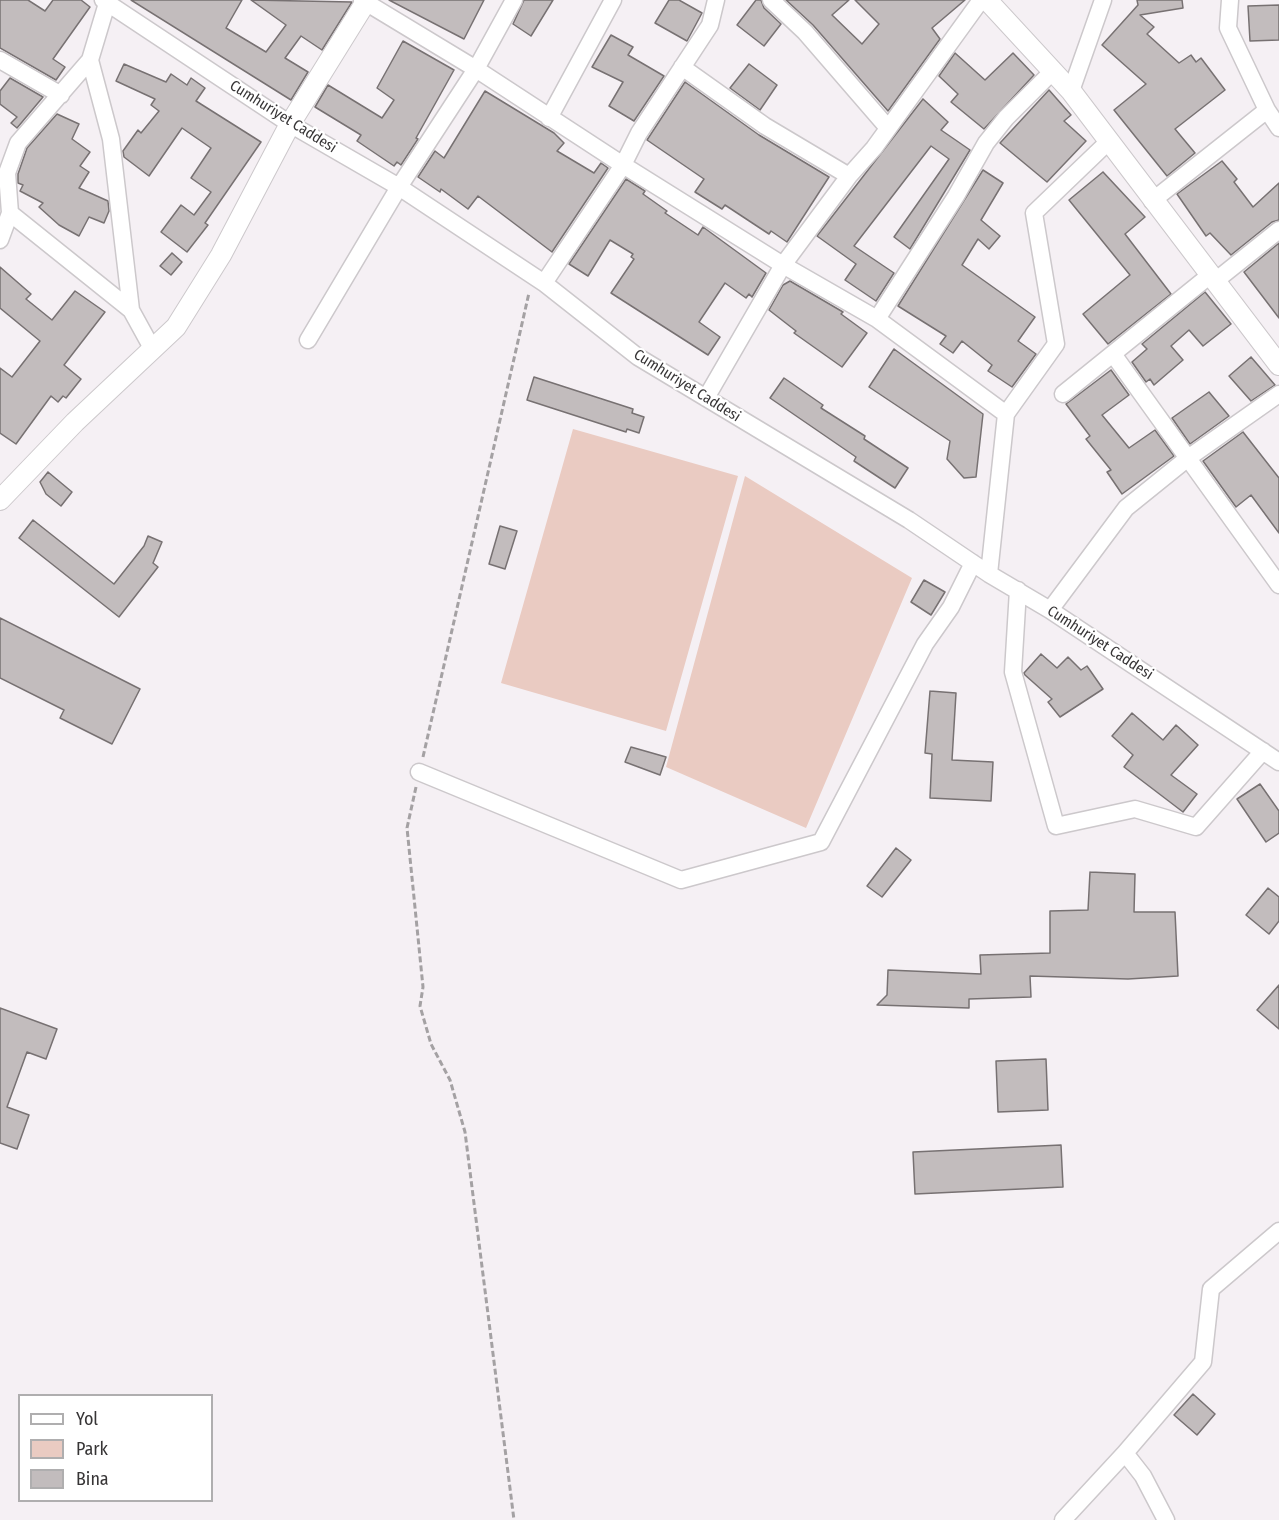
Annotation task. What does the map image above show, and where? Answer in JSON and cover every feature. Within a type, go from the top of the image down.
[{"type":"street","points":[[308,340],[399,187],[476,69],[514,0]]},
{"type":"street","points":[[549,118],[613,0]]},
{"type":"street","points":[[538,280],[623,165],[639,133],[710,25],[717,0]]},
{"type":"street","points":[[771,0],[805,32],[888,128]]},
{"type":"street","points":[[706,398],[783,265],[849,176],[874,148],[981,0]]},
{"type":"street","points":[[987,0],[1071,91],[1211,279],[1279,365]]},
{"type":"street","points":[[1071,91],[1103,0]]},
{"type":"street","points":[[1230,0],[1228,27],[1267,110],[1279,128]]},
{"type":"street","points":[[0,240],[10,213],[7,173],[18,143],[90,60],[106,1]]},
{"type":"street","name":"Cumhuriyet Caddesi","points":[[106,1],[290,124],[399,187],[538,280],[638,357],[909,520],[989,574],[1050,610],[1279,762]]},
{"type":"street","points":[[0,500],[75,422],[176,327],[221,255],[290,124],[365,1],[783,265],[877,319],[1006,414]]},
{"type":"street","points":[[0,60],[61,95]]},
{"type":"street","points":[[90,60],[111,140],[131,310],[153,350]]},
{"type":"street","points":[[682,66],[765,126],[849,176]]},
{"type":"street","points":[[877,319],[956,196],[986,144],[1006,118],[1052,72]]},
{"type":"street","points":[[1152,201],[1267,110]]},
{"type":"street","points":[[989,574],[1006,414],[1056,344],[1034,213],[1108,142]]},
{"type":"street","points":[[10,213],[131,310]]},
{"type":"street","points":[[1063,394],[1211,279],[1279,230]]},
{"type":"street","points":[[1113,354],[1279,585]]},
{"type":"street","points":[[1050,610],[1126,508],[1188,458],[1279,394]]},
{"type":"street","points":[[419,772],[681,880],[821,842],[925,644],[951,607],[973,563]]},
{"type":"street","points":[[1018,590],[1013,672],[1056,826],[1135,809],[1196,827],[1263,751]]},
{"type":"street","points":[[1063,1520],[1125,1453],[1203,1362],[1211,1289],[1279,1231]]},
{"type":"street","points":[[1125,1453],[1143,1476],[1166,1520]]},
{"type":"path","points":[[514,1520],[465,1131],[450,1080],[430,1044],[420,1006],[423,987],[407,828],[538,280]]},
{"type":"green space","points":[[573,429],[738,476],[666,731],[501,683]]},
{"type":"green space","points":[[745,476],[912,578],[806,828],[666,767]]},
{"type":"building","points":[[0,0],[28,0],[45,11],[53,0],[81,0],[90,7],[53,59],[65,67],[56,80],[0,48]]},
{"type":"building","points":[[131,0],[242,0],[226,28],[266,52],[286,25],[251,0],[352,2],[322,50],[301,36],[285,58],[308,72],[291,100]]},
{"type":"building","points":[[389,0],[484,0],[464,39]]},
{"type":"building","points":[[524,0],[553,0],[531,36],[513,24]]},
{"type":"building","points":[[669,0],[679,0],[702,13],[687,41],[655,23]]},
{"type":"building","points":[[756,0],[761,0],[764,8],[781,24],[764,46],[737,25]]},
{"type":"building","points":[[786,0],[849,0],[832,15],[862,44],[879,24],[855,0],[965,0],[932,28],[940,39],[888,111],[813,25]]},
{"type":"building","points":[[1137,0],[1182,0],[1183,8],[1140,15],[1154,27],[1147,34],[1179,63],[1191,55],[1196,62],[1201,58],[1225,90],[1175,129],[1195,153],[1167,176],[1114,110],[1146,84],[1102,45],[1138,5]]},
{"type":"building","points":[[1279,5],[1279,40],[1250,41],[1248,6]]},
{"type":"building","points":[[611,35],[633,47],[628,55],[664,76],[634,121],[609,106],[623,82],[592,67]]},
{"type":"building","points":[[403,41],[454,70],[416,138],[418,139],[401,165],[397,162],[394,166],[357,141],[361,135],[315,107],[328,85],[382,118],[394,100],[377,88]]},
{"type":"building","points":[[955,53],[985,80],[1013,53],[1034,75],[984,129],[951,102],[958,94],[939,76]]},
{"type":"building","points":[[124,64],[166,82],[171,74],[187,85],[191,78],[205,88],[196,101],[261,142],[205,223],[208,225],[187,252],[161,232],[181,205],[194,215],[211,192],[191,178],[211,148],[182,128],[149,176],[124,157],[123,151],[138,130],[141,133],[159,111],[151,105],[155,99],[116,81]]},
{"type":"building","points":[[749,64],[777,85],[760,110],[730,88]]},
{"type":"building","points":[[10,78],[43,97],[17,128],[11,123],[17,117],[0,104],[0,91]]},
{"type":"building","points":[[685,82],[759,135],[829,177],[787,242],[771,231],[769,234],[725,205],[722,209],[695,192],[704,179],[647,140]]},
{"type":"building","points":[[1049,90],[1071,115],[1064,121],[1086,141],[1047,182],[1000,143]]},
{"type":"building","points":[[485,91],[554,133],[564,143],[557,151],[594,173],[601,163],[608,168],[552,252],[478,196],[468,209],[441,189],[440,192],[418,177],[435,151],[444,158]]},
{"type":"building","points":[[923,99],[948,122],[941,130],[970,150],[910,249],[894,237],[949,159],[931,146],[854,246],[894,273],[876,301],[845,280],[856,264],[817,236]]},
{"type":"building","points":[[57,114],[79,124],[72,139],[90,152],[80,166],[89,172],[79,188],[108,201],[109,211],[104,223],[89,217],[79,236],[59,225],[39,207],[43,203],[20,191],[23,185],[18,183],[18,174],[27,148]]},
{"type":"building","points":[[1222,161],[1237,179],[1234,182],[1253,207],[1279,183],[1279,220],[1272,222],[1231,255],[1210,233],[1206,236],[1177,194]]},
{"type":"building","points":[[983,170],[1003,183],[981,220],[1000,236],[989,249],[978,239],[962,265],[1035,317],[1018,341],[1036,354],[1012,387],[988,371],[992,365],[962,341],[953,353],[940,344],[946,336],[898,306]]},
{"type":"building","points":[[1103,172],[1145,217],[1125,234],[1171,294],[1108,344],[1083,314],[1130,275],[1069,200]]},
{"type":"building","points":[[626,179],[645,191],[643,194],[667,211],[665,213],[698,235],[703,227],[766,273],[752,297],[749,294],[746,298],[725,283],[699,322],[720,337],[708,355],[611,293],[634,259],[631,257],[633,254],[610,240],[588,276],[569,264]]},
{"type":"building","points":[[1279,243],[1279,318],[1244,272]]},
{"type":"building","points":[[172,253],[182,262],[171,275],[160,266]]},
{"type":"building","points":[[0,267],[31,294],[26,299],[52,320],[75,291],[105,312],[64,365],[81,379],[66,398],[63,396],[58,402],[51,396],[16,444],[0,433],[0,368],[12,377],[40,341],[0,308]]},
{"type":"building","points":[[790,281],[843,312],[841,314],[867,333],[842,367],[794,333],[796,331],[769,310],[783,285]]},
{"type":"building","points":[[1205,292],[1231,324],[1203,346],[1189,330],[1171,346],[1183,360],[1154,385],[1150,379],[1146,382],[1132,362],[1147,349],[1142,344]]},
{"type":"building","points":[[894,349],[983,414],[976,477],[964,478],[947,459],[950,441],[869,387]]},
{"type":"building","points":[[1251,357],[1275,385],[1251,401],[1229,376]]},
{"type":"building","points":[[1111,370],[1129,395],[1102,415],[1129,448],[1155,430],[1174,456],[1122,494],[1107,472],[1111,470],[1086,439],[1090,436],[1066,404]]},
{"type":"building","points":[[534,377],[633,409],[632,413],[644,417],[639,433],[627,429],[626,432],[527,400]]},
{"type":"building","points":[[784,378],[823,405],[821,408],[865,436],[864,439],[908,468],[895,488],[854,461],[856,457],[770,398]]},
{"type":"building","points":[[1209,392],[1229,416],[1190,444],[1172,418]]},
{"type":"building","points":[[1243,432],[1279,478],[1279,533],[1251,495],[1236,507],[1203,461]]},
{"type":"building","points":[[48,472],[72,492],[61,506],[46,494],[40,482]]},
{"type":"building","points":[[33,520],[114,584],[144,546],[148,536],[162,542],[153,563],[158,567],[119,617],[19,538]]},
{"type":"building","points":[[500,526],[517,531],[505,569],[489,564]]},
{"type":"building","points":[[924,580],[945,592],[931,615],[911,602]]},
{"type":"building","points":[[0,618],[140,689],[112,744],[60,718],[64,710],[0,678]]},
{"type":"building","points":[[1041,654],[1057,668],[1068,657],[1081,670],[1087,666],[1103,689],[1060,717],[1048,702],[1052,699],[1024,673]]},
{"type":"building","points":[[930,691],[956,693],[952,760],[993,762],[991,801],[930,798],[932,754],[925,753]]},
{"type":"building","points":[[1132,713],[1163,740],[1176,725],[1198,745],[1171,775],[1197,794],[1183,812],[1124,767],[1133,755],[1112,736]]},
{"type":"building","points":[[631,747],[666,757],[660,775],[625,762]]},
{"type":"building","points":[[1260,784],[1279,811],[1279,833],[1266,842],[1237,799]]},
{"type":"building","points":[[896,848],[911,860],[882,897],[867,886]]},
{"type":"building","points":[[1090,872],[1135,874],[1134,912],[1175,912],[1178,976],[1128,979],[1030,976],[1031,997],[969,999],[969,1008],[877,1005],[887,995],[888,970],[981,974],[980,955],[1050,953],[1050,911],[1088,910]]},
{"type":"building","points":[[1268,888],[1279,897],[1279,921],[1269,934],[1246,915]]},
{"type":"building","points":[[1279,985],[1279,1029],[1257,1010]]},
{"type":"building","points":[[0,1008],[57,1029],[46,1059],[27,1052],[7,1107],[29,1115],[17,1149],[0,1143]]},
{"type":"building","points":[[1046,1059],[1048,1110],[998,1112],[996,1061]]},
{"type":"building","points":[[1061,1145],[1063,1187],[915,1194],[913,1152]]},
{"type":"building","points":[[1193,1394],[1215,1414],[1197,1435],[1174,1415]]}]
